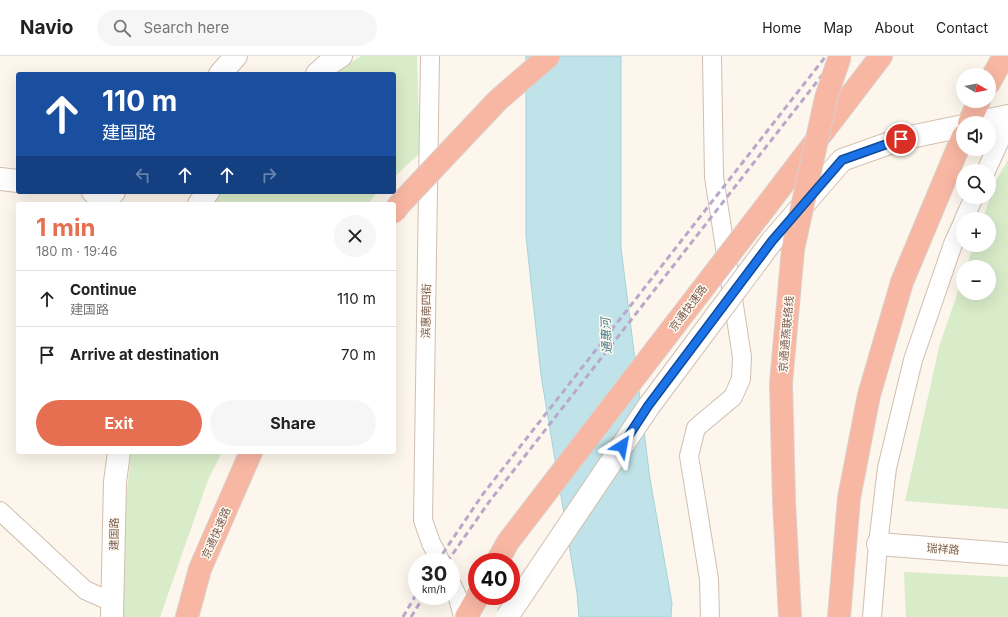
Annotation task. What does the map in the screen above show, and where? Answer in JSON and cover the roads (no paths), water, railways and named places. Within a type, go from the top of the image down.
[{"type":"highway","points":[[396,209],[498,100],[549,56]]},
{"type":"highway","name":"京通通燕联络线","points":[[790,617],[784,501],[781,383],[793,249],[826,98],[840,56]]},
{"type":"highway","name":"京通快速路","points":[[502,553],[508,542],[881,56]]},
{"type":"highway","points":[[996,70],[1004,56]]},
{"type":"highway","points":[[839,617],[849,498],[869,394],[902,282],[956,151]]},
{"type":"highway","name":"京通快速路","points":[[187,617],[200,569],[250,454]]},
{"type":"highway","points":[[464,617],[472,605]]},
{"type":"street","points":[[222,72],[236,56]]},
{"type":"street","name":"滨惠南四街","points":[[430,56],[423,520],[436,553]]},
{"type":"street","points":[[710,617],[709,579],[689,456],[696,428],[733,397],[741,379],[742,357],[714,177],[712,56]]},
{"type":"street","points":[[975,113],[1008,116]]},
{"type":"street","points":[[989,164],[1008,123]]},
{"type":"street","points":[[507,617],[648,406],[772,241],[842,160],[901,139],[956,136]]},
{"type":"street","points":[[0,179],[16,181]]},
{"type":"street","points":[[872,617],[878,544],[887,468],[913,360],[956,237]]},
{"type":"street","name":"建国路","points":[[112,610],[115,482],[119,454]]},
{"type":"street","points":[[0,511],[85,590],[112,610]]},
{"type":"street","name":"瑞祥路","points":[[878,544],[1008,554]]},
{"type":"street","points":[[460,604],[464,617]]},
{"type":"water","name":"通惠河","points":[[526,56],[621,56],[621,248],[650,479],[672,603],[671,617],[579,617],[577,593],[541,375],[526,236]]},
{"type":"railway","points":[[443,553],[483,494],[826,56]]},
{"type":"railway","points":[[453,553],[489,502],[837,56]]},
{"type":"railway","points":[[403,617],[410,605]]},
{"type":"railway","points":[[411,617],[418,605]]}]
